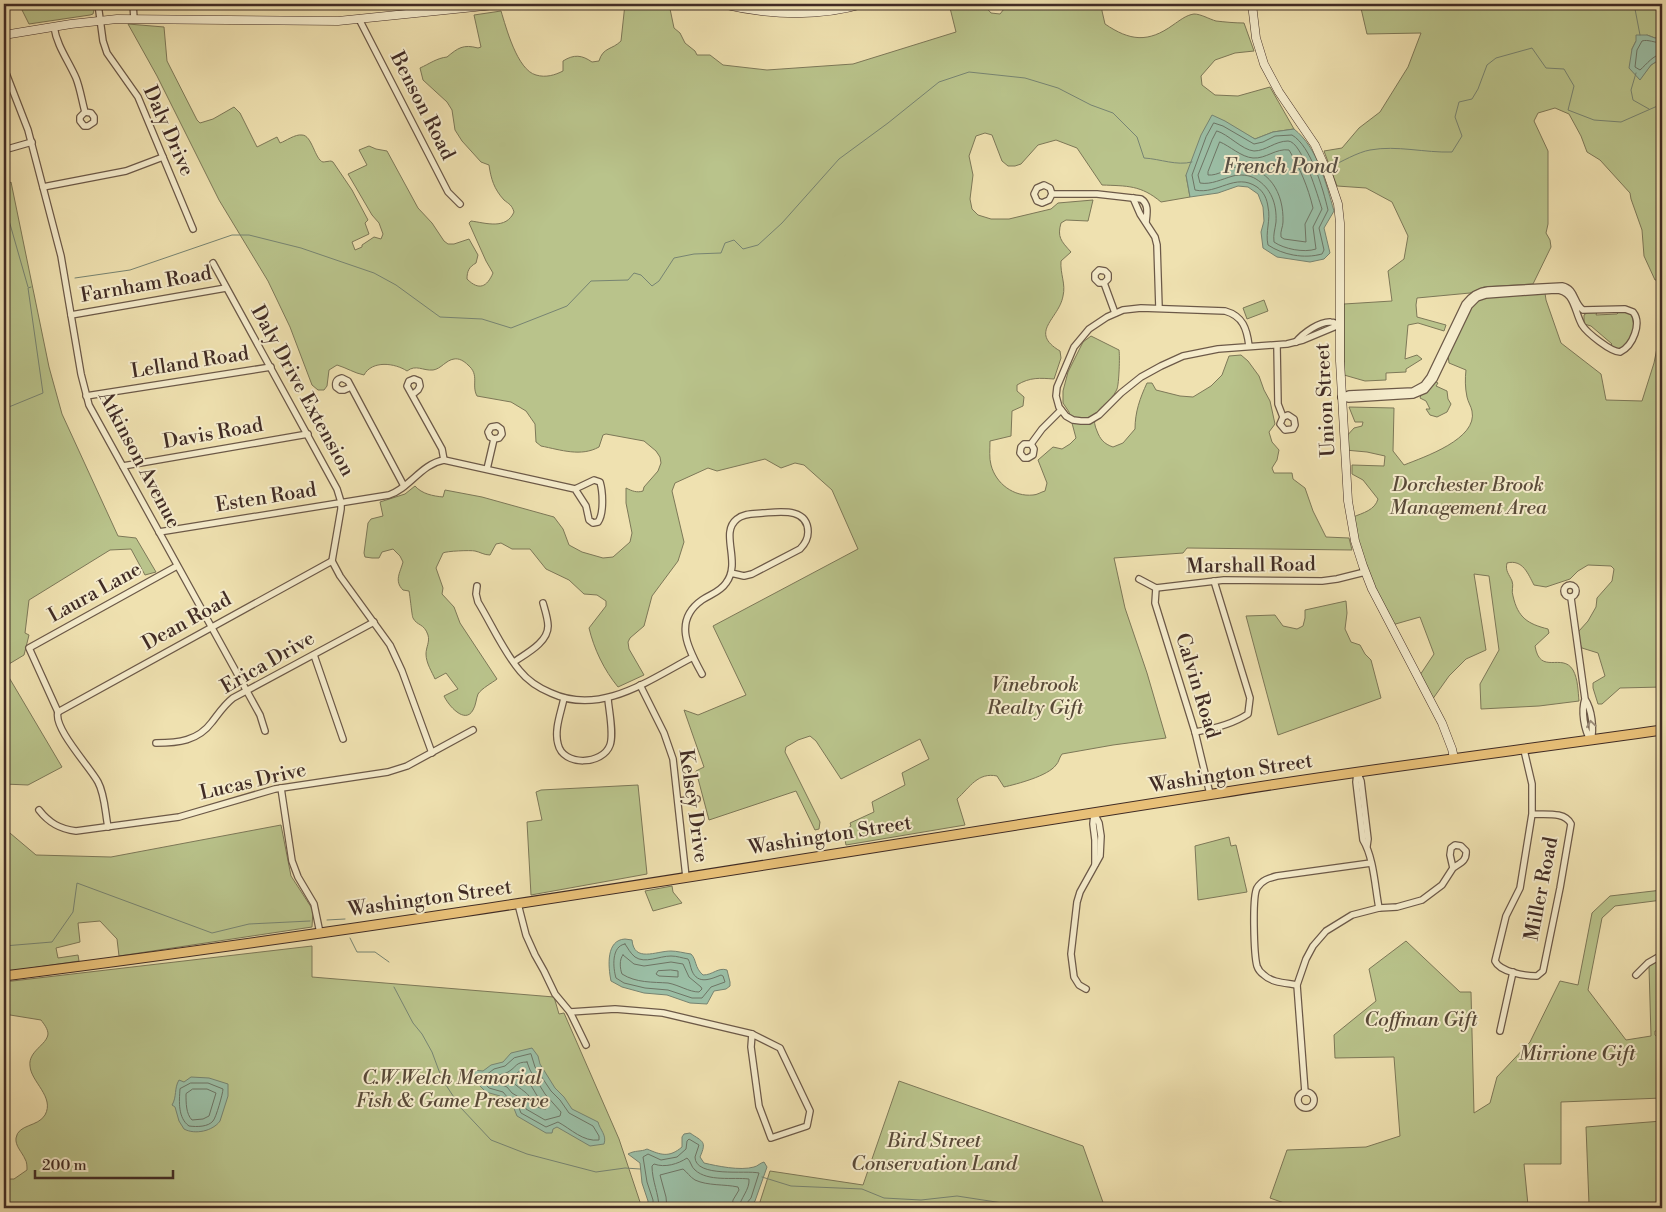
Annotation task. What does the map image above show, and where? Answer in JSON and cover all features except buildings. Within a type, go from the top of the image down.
[{"type":"main road","points":[[4,35],[100,20],[308,21],[359,19],[504,4]]},
{"type":"main road","points":[[722,4],[751,11],[805,14],[863,4]]},
{"type":"main road","name":"Union Street","points":[[1252,4],[1256,38],[1264,64],[1271,78],[1315,145],[1336,199],[1340,222],[1339,325],[1341,397],[1350,513],[1355,540],[1365,572],[1391,627],[1442,723],[1454,758]]},
{"type":"main road","name":"Washington Street","points":[[4,976],[143,959],[518,904],[1210,794],[1662,730]]},
{"type":"street","name":"Daly Drive","points":[[98,4],[107,53],[136,92],[193,230]]},
{"type":"street","points":[[133,4],[134,19]]},
{"type":"street","name":"Benson Road","points":[[359,19],[448,192],[460,204]]},
{"type":"street","points":[[54,27],[56,39],[76,79],[85,112]]},
{"type":"street","name":"Atkinson Avenue","points":[[4,68],[32,142],[62,262],[86,396],[98,423],[260,715],[266,732]]},
{"type":"street","points":[[4,150],[32,142]]},
{"type":"street","points":[[43,187],[120,172],[163,157]]},
{"type":"street","points":[[1052,194],[1097,194],[1134,198],[1140,214],[1155,236],[1157,244],[1159,308]]},
{"type":"street","name":"Daly Drive Extension","points":[[213,263],[337,489],[341,502],[332,561]]},
{"type":"street","points":[[1104,283],[1115,313]]},
{"type":"street","points":[[1341,397],[1349,394],[1416,392],[1425,390],[1467,302],[1474,294],[1485,290],[1564,286],[1571,290],[1580,308],[1583,310],[1624,309],[1633,312],[1637,323],[1630,344],[1622,352],[1613,351],[1585,328],[1570,296],[1562,290],[1486,295],[1477,298],[1470,304],[1451,338]]},
{"type":"street","name":"Farnham Road","points":[[71,315],[226,288]]},
{"type":"street","points":[[1248,346],[1245,326],[1232,313],[1214,310],[1132,308],[1115,313],[1088,329],[1080,338],[1074,347],[1056,392],[1056,400],[1066,416],[1073,420],[1085,421],[1099,415],[1128,387],[1161,366],[1183,356],[1248,346],[1277,346],[1296,342],[1300,336],[1319,326],[1331,322],[1339,325]]},
{"type":"street","points":[[1579,318],[1583,310]]},
{"type":"street","points":[[1277,346],[1278,404],[1284,417]]},
{"type":"street","name":"Lelland Road","points":[[86,396],[270,367]]},
{"type":"street","points":[[351,387],[404,486]]},
{"type":"street","points":[[412,395],[442,449],[444,460],[575,489],[594,480],[600,482],[602,490],[601,516],[598,522],[593,523],[589,520],[586,506],[575,489]]},
{"type":"street","points":[[1030,444],[1061,410]]},
{"type":"street","name":"Davis Road","points":[[122,466],[308,434]]},
{"type":"street","points":[[487,469],[494,439]]},
{"type":"street","name":"Esten Road","points":[[159,532],[389,495],[404,486],[429,466],[444,460]]},
{"type":"street","points":[[702,674],[686,641],[685,626],[687,618],[696,604],[721,589],[728,580],[731,573],[733,556],[729,534],[731,526],[736,519],[748,514],[789,512],[799,515],[804,520],[808,536],[800,549],[749,575],[744,576],[731,573]]},
{"type":"street","points":[[332,561],[340,576],[390,645],[432,753]]},
{"type":"street","name":"Dean Road","points":[[58,712],[332,561]]},
{"type":"street","name":"Laura Lane","points":[[58,712],[29,648],[177,566]]},
{"type":"street","name":"Marshall Road","points":[[1156,588],[1214,581],[1322,581],[1365,572]]},
{"type":"street","points":[[1140,578],[1156,588]]},
{"type":"street","points":[[1195,732],[1219,727],[1243,717],[1248,714],[1250,706],[1250,698],[1214,581]]},
{"type":"street","points":[[477,586],[478,602],[514,662],[526,678],[540,688],[564,698],[586,701],[608,699],[640,685],[693,657]]},
{"type":"street","name":"Calvin Road","points":[[1156,588],[1155,603],[1195,732],[1210,794]]},
{"type":"street","points":[[1570,598],[1585,699],[1583,706],[1586,734],[1591,740]]},
{"type":"street","points":[[514,662],[546,636],[548,624],[543,603]]},
{"type":"street","name":"Erica Drive","points":[[156,743],[179,743],[194,738],[208,728],[228,702],[374,622]]},
{"type":"street","points":[[314,655],[343,739]]},
{"type":"street","name":"Kelsey Drive","points":[[640,685],[671,750],[679,801],[686,877]]},
{"type":"street","points":[[564,698],[557,727],[557,742],[560,750],[566,757],[577,760],[598,757],[605,753],[609,747],[611,736],[608,699]]},
{"type":"street","points":[[58,712],[57,719],[71,744],[100,785],[108,827]]},
{"type":"street","name":"Lucas Drive","points":[[39,810],[49,822],[68,830],[76,831],[179,817],[267,791],[388,772],[432,753],[472,730]]},
{"type":"street","points":[[1524,750],[1532,784],[1532,814]]},
{"type":"street","points":[[1357,773],[1360,781],[1368,839],[1366,846],[1379,908]]},
{"type":"street","points":[[281,788],[292,861],[298,877],[314,904],[320,933]]},
{"type":"street","points":[[679,801],[697,799]]},
{"type":"street","points":[[1086,989],[1079,985],[1073,974],[1071,961],[1077,902],[1100,856],[1099,823],[1094,813]]},
{"type":"street","name":"Miller Road","points":[[1532,814],[1560,815],[1566,817],[1571,824],[1543,971],[1536,976],[1529,976],[1499,967],[1495,961],[1506,916],[1520,888],[1532,814]]},
{"type":"street","points":[[1298,985],[1275,981],[1264,976],[1257,965],[1253,913],[1256,889],[1263,881],[1277,876],[1371,863]]},
{"type":"street","points":[[1305,1092],[1298,985],[1309,952],[1326,931],[1352,915],[1379,908],[1397,907],[1422,900],[1442,885],[1453,868]]},
{"type":"street","points":[[518,904],[526,935],[535,955],[555,994],[570,1012],[586,1045]]},
{"type":"street","points":[[1636,975],[1648,963],[1662,955]]},
{"type":"street","points":[[1500,1031],[1513,972]]},
{"type":"street","points":[[570,1012],[615,1009],[663,1013],[752,1034],[780,1048],[810,1111],[807,1126],[771,1138],[758,1106],[751,1047],[752,1034]]},
{"type":"green space","points":[[19,4],[93,4],[94,10],[93,14],[90,15],[29,24]]},
{"type":"green space","name":"Vinebrook Realty Gift","points":[[625,4],[669,4],[674,28],[697,55],[710,55],[723,65],[767,70],[853,64],[956,32],[949,4],[983,4],[991,13],[1000,14],[1008,4],[1102,4],[1105,24],[1123,34],[1139,38],[1155,35],[1185,17],[1194,14],[1216,21],[1244,23],[1254,51],[1235,53],[1215,60],[1201,76],[1202,85],[1215,95],[1238,96],[1270,87],[1294,129],[1273,132],[1255,139],[1237,130],[1186,175],[1190,197],[1161,202],[1140,189],[1126,186],[1102,185],[1077,148],[1056,140],[1038,145],[1021,164],[1008,166],[1002,161],[992,135],[985,133],[976,136],[969,156],[973,175],[970,199],[972,209],[978,215],[991,219],[1009,219],[1051,209],[1058,203],[1093,200],[1088,221],[1066,220],[1061,223],[1059,232],[1061,239],[1071,252],[1061,261],[1064,287],[1063,296],[1046,331],[1046,338],[1060,351],[1061,358],[1054,379],[1031,379],[1017,385],[1017,391],[1024,397],[1023,406],[1012,411],[1011,436],[990,441],[991,465],[993,472],[1001,483],[1019,494],[1034,495],[1045,491],[1047,483],[1038,460],[1053,447],[1062,449],[1076,438],[1069,412],[1063,403],[1063,391],[1068,372],[1083,342],[1091,336],[1119,350],[1117,389],[1095,418],[1095,424],[1100,436],[1105,443],[1113,447],[1123,443],[1135,429],[1138,405],[1147,383],[1152,383],[1156,390],[1193,397],[1211,386],[1222,375],[1229,356],[1241,355],[1259,376],[1270,401],[1275,424],[1269,432],[1272,442],[1279,450],[1277,460],[1272,468],[1274,473],[1292,473],[1293,479],[1305,488],[1313,511],[1326,537],[1349,538],[1352,550],[1187,548],[1183,553],[1114,558],[1125,608],[1166,738],[1062,754],[1057,764],[1046,773],[1004,787],[997,776],[990,775],[979,778],[957,799],[965,825],[846,845],[845,840],[850,836],[847,829],[851,826],[850,823],[874,812],[872,802],[905,785],[902,773],[929,759],[920,739],[841,779],[816,741],[810,736],[786,747],[785,752],[820,822],[819,829],[815,830],[796,791],[709,820],[696,771],[704,767],[684,710],[698,715],[746,695],[713,626],[858,549],[832,490],[804,465],[795,463],[781,468],[765,459],[717,471],[708,468],[675,483],[672,491],[684,542],[678,561],[652,596],[644,626],[628,642],[629,649],[644,675],[618,687],[600,659],[589,628],[606,606],[606,601],[597,595],[584,594],[569,580],[546,569],[530,549],[512,549],[501,543],[496,544],[490,555],[477,551],[443,553],[436,568],[443,588],[442,594],[454,607],[460,623],[497,679],[478,694],[470,714],[461,715],[449,704],[444,696],[458,689],[446,673],[435,679],[429,667],[426,654],[429,640],[428,635],[425,628],[413,618],[409,591],[403,590],[400,587],[398,580],[403,562],[400,556],[393,549],[382,552],[379,558],[365,557],[368,523],[371,519],[383,516],[380,502],[405,494],[415,486],[424,493],[435,496],[443,497],[445,490],[482,497],[554,517],[563,529],[569,545],[582,552],[603,558],[613,557],[630,542],[632,533],[626,503],[626,488],[639,492],[643,491],[644,487],[658,471],[661,463],[660,457],[644,441],[606,434],[603,435],[599,447],[585,452],[563,451],[541,446],[536,442],[535,424],[526,411],[511,402],[477,396],[475,392],[475,376],[472,369],[458,359],[451,360],[433,370],[413,368],[407,371],[396,366],[378,365],[372,367],[364,375],[337,365],[329,370],[327,386],[324,390],[318,390],[312,385],[290,327],[268,281],[219,200],[157,76],[128,24],[164,27],[167,61],[200,123],[213,119],[234,107],[240,113],[257,147],[277,137],[280,143],[302,135],[311,143],[320,160],[323,162],[333,162],[352,190],[368,220],[365,223],[369,234],[352,242],[355,250],[374,237],[381,239],[383,234],[379,223],[372,215],[348,174],[367,165],[359,150],[369,146],[387,151],[418,208],[432,223],[444,241],[448,244],[454,244],[469,239],[478,255],[476,263],[467,274],[467,279],[475,285],[482,286],[488,282],[493,273],[469,223],[471,221],[489,224],[501,223],[510,218],[514,212],[495,188],[489,165],[481,162],[462,141],[455,130],[452,110],[447,102],[423,80],[420,68],[447,57],[461,48],[468,46],[481,47],[474,15],[501,11],[509,37],[518,57],[529,71],[536,75],[550,76],[563,71],[563,61],[574,56],[585,58],[592,62],[599,61],[605,51],[621,41]]},
{"type":"green space","points":[[1360,4],[1662,4],[1662,38],[1647,35],[1636,41],[1632,49],[1640,79],[1651,65],[1662,58],[1662,280],[1655,280],[1644,256],[1642,230],[1630,193],[1600,160],[1587,152],[1569,114],[1555,108],[1538,113],[1534,121],[1548,151],[1548,224],[1546,233],[1551,247],[1533,284],[1484,287],[1470,293],[1417,298],[1417,317],[1446,325],[1444,331],[1418,323],[1408,325],[1405,359],[1417,355],[1422,359],[1406,369],[1406,372],[1386,373],[1386,380],[1365,381],[1344,375],[1344,304],[1392,301],[1388,271],[1404,259],[1408,236],[1392,202],[1366,188],[1337,186],[1324,151],[1342,148],[1359,128],[1380,112],[1408,67],[1421,33],[1367,34]]},
{"type":"green space","points":[[11,182],[49,367],[62,414],[118,536],[136,538],[156,572],[145,575],[131,549],[110,550],[29,600],[25,633],[29,635],[24,655],[4,667],[4,187]]},
{"type":"green space","name":"Dorchester Brook Management Area","points":[[1545,293],[1561,343],[1601,374],[1606,400],[1642,401],[1662,333],[1662,687],[1620,688],[1602,704],[1598,704],[1593,683],[1605,676],[1598,653],[1582,648],[1578,640],[1579,631],[1588,621],[1596,607],[1597,598],[1612,581],[1614,569],[1611,566],[1588,565],[1570,579],[1546,587],[1534,585],[1524,568],[1513,562],[1507,563],[1507,568],[1513,583],[1512,594],[1518,610],[1529,622],[1548,629],[1549,633],[1535,646],[1538,655],[1541,660],[1563,663],[1573,670],[1577,681],[1579,701],[1539,706],[1481,709],[1480,684],[1499,650],[1489,576],[1474,574],[1486,650],[1466,659],[1449,676],[1432,700],[1420,675],[1434,654],[1420,617],[1392,625],[1371,590],[1354,530],[1353,517],[1374,506],[1378,499],[1363,480],[1352,474],[1352,465],[1384,466],[1385,456],[1345,450],[1345,438],[1354,428],[1362,426],[1363,422],[1355,422],[1349,407],[1394,408],[1393,451],[1404,465],[1448,446],[1467,430],[1472,421],[1472,411],[1467,399],[1466,370],[1449,363],[1448,355],[1472,306],[1483,297]]},
{"type":"green space","points":[[1264,300],[1268,311],[1247,319],[1243,308]]},
{"type":"green space","points":[[1621,310],[1633,314],[1634,325],[1631,339],[1620,351],[1610,346],[1612,344],[1591,326],[1584,324],[1584,315],[1588,312],[1597,312],[1596,315],[1617,314]]},
{"type":"green space","points":[[1436,382],[1438,383],[1436,386],[1447,391],[1451,404],[1447,412],[1437,417],[1430,415],[1426,409],[1430,409],[1426,401],[1420,398]]},
{"type":"green space","points":[[1346,601],[1345,629],[1351,642],[1360,645],[1371,660],[1381,698],[1278,735],[1246,616],[1275,615],[1283,626],[1297,629],[1303,626],[1305,610]]},
{"type":"green space","points":[[4,669],[62,767],[28,785],[4,784]]},
{"type":"green space","points":[[638,785],[647,874],[531,895],[527,822],[542,820],[536,792],[541,790]]},
{"type":"green space","points":[[281,825],[291,876],[313,910],[312,927],[119,956],[117,939],[100,921],[78,923],[80,942],[56,948],[58,958],[78,955],[79,961],[4,972],[4,828],[36,855],[111,857]]},
{"type":"green space","points":[[1229,837],[1231,846],[1236,845],[1247,892],[1198,900],[1195,846]]},
{"type":"green space","points":[[672,886],[673,892],[682,903],[653,911],[645,891]]},
{"type":"green space","points":[[1662,890],[1662,900],[1615,906],[1602,918],[1588,990],[1626,1040],[1651,1036],[1649,967],[1650,964],[1662,958],[1662,1030],[1655,1031],[1655,1035],[1662,1041],[1662,1098],[1561,1102],[1561,1164],[1524,1164],[1528,1205],[1662,1208],[1298,1208],[1270,1198],[1287,1150],[1366,1147],[1400,1136],[1394,1057],[1335,1058],[1334,1035],[1376,1001],[1369,969],[1406,941],[1460,992],[1471,992],[1474,1113],[1490,1103],[1497,1077],[1530,1042],[1560,981],[1578,985],[1592,913],[1610,896]]},
{"type":"green space","name":"C.W.Welch Memorial Fish & Game Preserve","points":[[312,946],[312,977],[554,997],[559,1014],[564,1013],[619,1139],[642,1208],[4,1208],[4,1179],[14,1179],[27,1170],[26,1160],[17,1144],[16,1138],[18,1133],[20,1130],[42,1119],[47,1108],[45,1096],[31,1072],[30,1061],[48,1034],[47,1028],[41,1020],[4,1014],[4,982]]},
{"type":"green space","name":"Bird Street Conservation Land","points":[[899,1081],[1083,1146],[1105,1208],[758,1208],[770,1171],[863,1185]]},
{"type":"green space","points":[[1662,1121],[1662,1203],[1589,1204],[1586,1127]]},
{"type":"water","points":[[1636,35],[1662,38],[1662,58],[1651,65],[1640,80],[1629,68]]},
{"type":"water","name":"French Pond","points":[[1212,115],[1255,139],[1273,132],[1294,129],[1309,146],[1320,167],[1334,211],[1324,228],[1330,253],[1324,259],[1310,262],[1277,257],[1263,248],[1261,232],[1264,221],[1263,207],[1258,194],[1248,187],[1238,186],[1218,193],[1190,197],[1186,175],[1201,135]]},
{"type":"water","points":[[619,940],[632,940],[634,947],[641,954],[671,951],[691,954],[703,975],[724,969],[727,970],[730,986],[726,989],[714,991],[707,1004],[690,1003],[667,995],[644,993],[622,987],[611,981],[609,961],[614,944]]},
{"type":"water","points":[[532,1048],[555,1088],[572,1109],[598,1122],[604,1135],[604,1144],[590,1146],[557,1127],[553,1129],[552,1133],[546,1133],[517,1116],[513,1106],[504,1102],[500,1096],[486,1092],[476,1082],[467,1081],[464,1076],[472,1070],[483,1071],[491,1065],[503,1062],[511,1053]]},
{"type":"water","points":[[191,1077],[209,1078],[228,1084],[228,1096],[220,1121],[208,1130],[193,1132],[184,1129],[179,1121],[175,1107],[172,1105],[179,1080],[184,1082]]},
{"type":"water","points":[[690,1133],[702,1142],[703,1148],[700,1157],[704,1163],[729,1168],[748,1168],[764,1162],[767,1167],[755,1201],[749,1208],[648,1208],[648,1201],[642,1183],[640,1163],[628,1154],[647,1149],[661,1154],[673,1153],[682,1147],[682,1137],[684,1134]]},
{"type":"waterway","points":[[1636,4],[1635,9],[1640,35]]},
{"type":"waterway","points":[[1330,167],[1370,150],[1401,149],[1452,152],[1462,136],[1455,117],[1459,102],[1472,99],[1487,65],[1496,58],[1532,48],[1546,68],[1564,69],[1574,86],[1568,110],[1594,120],[1621,122],[1662,104]]},
{"type":"waterway","points":[[75,278],[130,270],[232,235],[249,235],[301,248],[374,273],[396,285],[440,317],[482,319],[511,328],[567,306],[591,281],[628,280],[634,273],[641,275],[652,286],[659,281],[674,258],[694,254],[721,253],[725,243],[734,240],[743,249],[758,245],[782,223],[839,159],[939,82],[969,72],[1025,78],[1058,88],[1091,105],[1113,113],[1137,137],[1144,158],[1174,163],[1192,162]]},
{"type":"waterway","points":[[1636,73],[1631,90],[1633,100],[1649,109]]},
{"type":"waterway","points":[[4,203],[28,287]]},
{"type":"waterway","points":[[4,409],[43,393],[28,288],[31,287]]},
{"type":"waterway","points":[[4,946],[52,942],[73,912],[77,883],[212,933],[249,924],[310,921]]},
{"type":"waterway","points":[[327,920],[345,919]]},
{"type":"waterway","points":[[350,938],[357,952],[375,952],[389,962]]},
{"type":"waterway","points":[[394,987],[413,1023],[432,1052],[442,1079],[461,1108],[491,1140],[527,1154],[596,1172],[625,1168],[640,1169]]},
{"type":"waterway","points":[[762,1177],[791,1186],[862,1189],[884,1198],[921,1200],[957,1196],[1035,1208]]},
{"type":"park label","name":"Coffman Gift","points":[[1421,1020]]},
{"type":"park label","name":"Mirrione Gift","points":[[1577,1054]]}]
